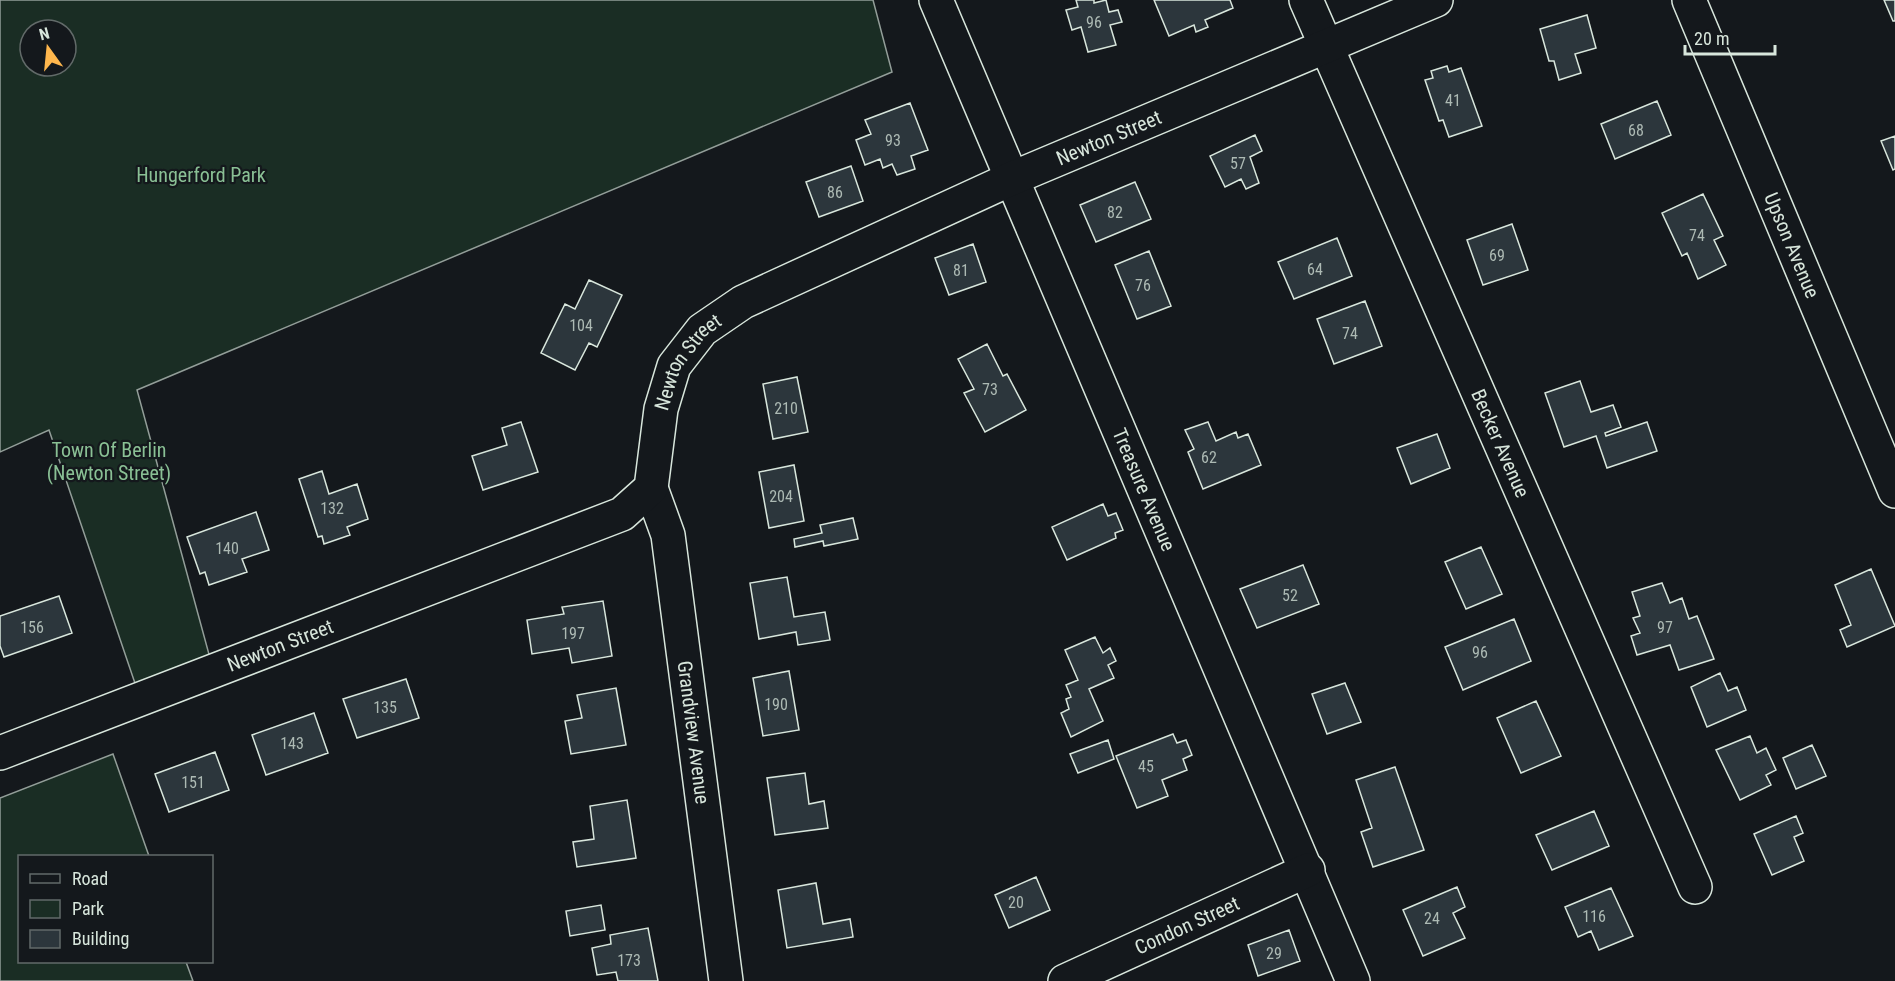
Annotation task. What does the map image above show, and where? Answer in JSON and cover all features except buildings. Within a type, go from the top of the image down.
[{"type":"street","name":"Treasure Avenue","points":[[936,0],[1308,870],[1353,981]]},
{"type":"street","name":"Becker Avenue","points":[[1306,0],[1695,886]]},
{"type":"street","name":"Newton Street","points":[[0,753],[622,514],[651,488],[661,410],[674,366],[702,330],[742,302],[1013,178],[1436,0]]},
{"type":"street","name":"Upson Avenue","points":[[1689,0],[1895,491]]},
{"type":"street","name":"Grandview Avenue","points":[[651,488],[668,535],[726,981]]},
{"type":"street","name":"Condon Street","points":[[1065,981],[1308,870]]},
{"type":"green space","name":"Hungerford Park","points":[[0,0],[873,0],[892,72],[137,390],[213,669],[140,698],[49,430],[0,452]]},
{"type":"green space","points":[[113,754],[149,855],[18,855],[18,963],[186,963],[193,981],[0,981],[0,798]]},
{"type":"park label","name":"Town Of Berlin (Newton Street)","points":[[109,462]]}]
